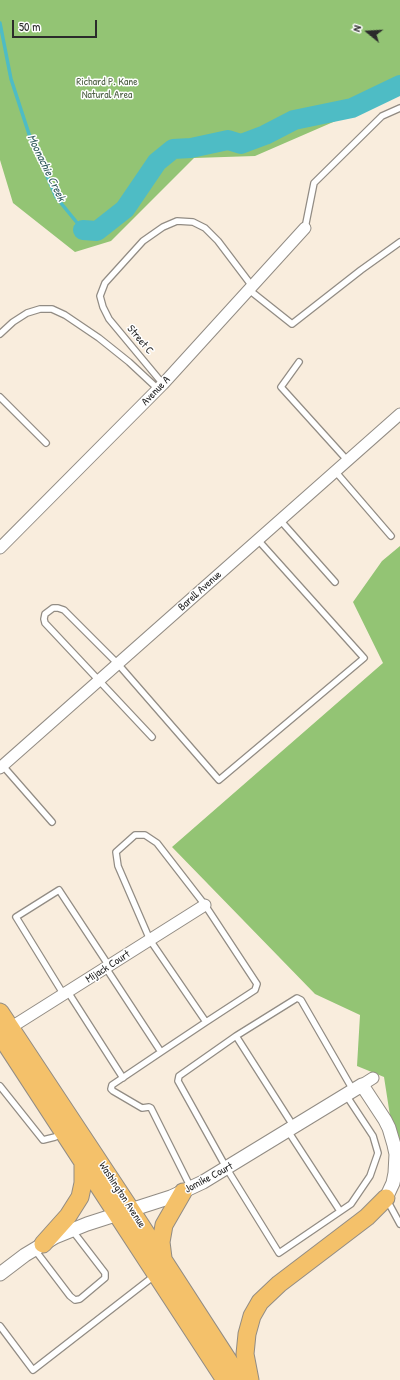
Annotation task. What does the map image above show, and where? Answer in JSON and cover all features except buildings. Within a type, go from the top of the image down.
[{"type":"main road","name":"Washington Avenue","points":[[0,1012],[5,1032],[64,1132],[83,1161],[163,1258],[221,1362],[225,1380]]},
{"type":"main road","name":"Washington Avenue","points":[[5,1032],[124,1212],[156,1274],[221,1362],[241,1380]]},
{"type":"main road","points":[[39,1246],[68,1216],[80,1197],[83,1183],[83,1161]]},
{"type":"main road","points":[[163,1258],[161,1242],[164,1225],[187,1190]]},
{"type":"main road","points":[[250,1380],[245,1354],[247,1334],[252,1316],[260,1302],[279,1284],[367,1216],[386,1198]]},
{"type":"street","name":"Avenue A","points":[[0,548],[161,386],[305,228]]},
{"type":"street","name":"Barell Avenue","points":[[2,767],[400,414]]},
{"type":"street","name":"Mijack Court","points":[[5,1032],[205,904]]},
{"type":"street","name":"Jomike Court","points":[[1,1272],[39,1246],[72,1230],[187,1190],[227,1169],[358,1087]]},
{"type":"street","points":[[358,1087],[387,1124],[394,1145],[396,1154],[395,1174],[393,1183],[386,1198]]},
{"type":"lane","points":[[305,228],[314,183],[382,116],[400,108]]},
{"type":"lane","name":"Street C","points":[[161,386],[109,319],[103,308],[100,296],[105,283],[143,241],[163,227],[177,221],[193,222],[205,228],[218,241],[250,287]]},
{"type":"lane","points":[[250,287],[292,324],[361,270],[400,242]]},
{"type":"lane","points":[[0,334],[13,322],[27,313],[40,309],[52,309],[65,315],[99,338],[161,386]]},
{"type":"lane","points":[[299,362],[281,387],[347,460]]},
{"type":"lane","points":[[0,397],[46,443]]},
{"type":"lane","points":[[335,471],[390,536]]},
{"type":"lane","points":[[280,520],[335,582]]},
{"type":"lane","points":[[152,737],[45,623],[44,619],[46,614],[49,610],[58,608],[64,610],[118,664],[218,780],[364,658],[258,540]]},
{"type":"lane","points":[[2,767],[52,822]]},
{"type":"lane","points":[[187,1190],[151,1108],[149,1106],[142,1108],[113,1092],[111,1088],[112,1085],[255,990],[257,984],[205,904],[157,843],[145,835],[134,835],[116,852],[118,866],[150,940],[206,1022]]},
{"type":"lane","points":[[123,1078],[16,917],[59,890],[161,1052]]},
{"type":"lane","points":[[297,998],[301,1000],[358,1087],[378,1153],[370,1176],[351,1204],[279,1253],[227,1169],[178,1081],[179,1076],[236,1036],[297,998]]},
{"type":"lane","points":[[236,1036],[340,1211]]},
{"type":"lane","points":[[0,1086],[43,1140],[55,1137],[64,1132]]},
{"type":"lane","points":[[386,1198],[400,1224]]},
{"type":"lane","points":[[39,1246],[70,1296],[75,1300],[80,1299],[105,1278],[105,1273],[72,1230]]},
{"type":"lane","points":[[0,1326],[33,1370],[156,1274]]},
{"type":"green space","name":"Richard P. Kane Natural Area","points":[[0,0],[400,0],[400,85],[377,103],[255,156],[194,158],[111,241],[75,252],[13,203],[0,160]]},
{"type":"green space","points":[[400,546],[400,1180],[384,1077],[357,1066],[360,1015],[315,994],[172,847],[383,663],[353,602],[382,561]]},
{"type":"waterway","name":"Moonachie Creek","points":[[0,23],[11,79],[29,134],[56,197],[83,230]]},
{"type":"waterway","name":"Moonachie Creek","points":[[83,230],[97,231],[125,209],[157,162],[173,149],[191,148],[228,140],[241,144],[265,135],[294,120],[352,108],[400,85]]}]
